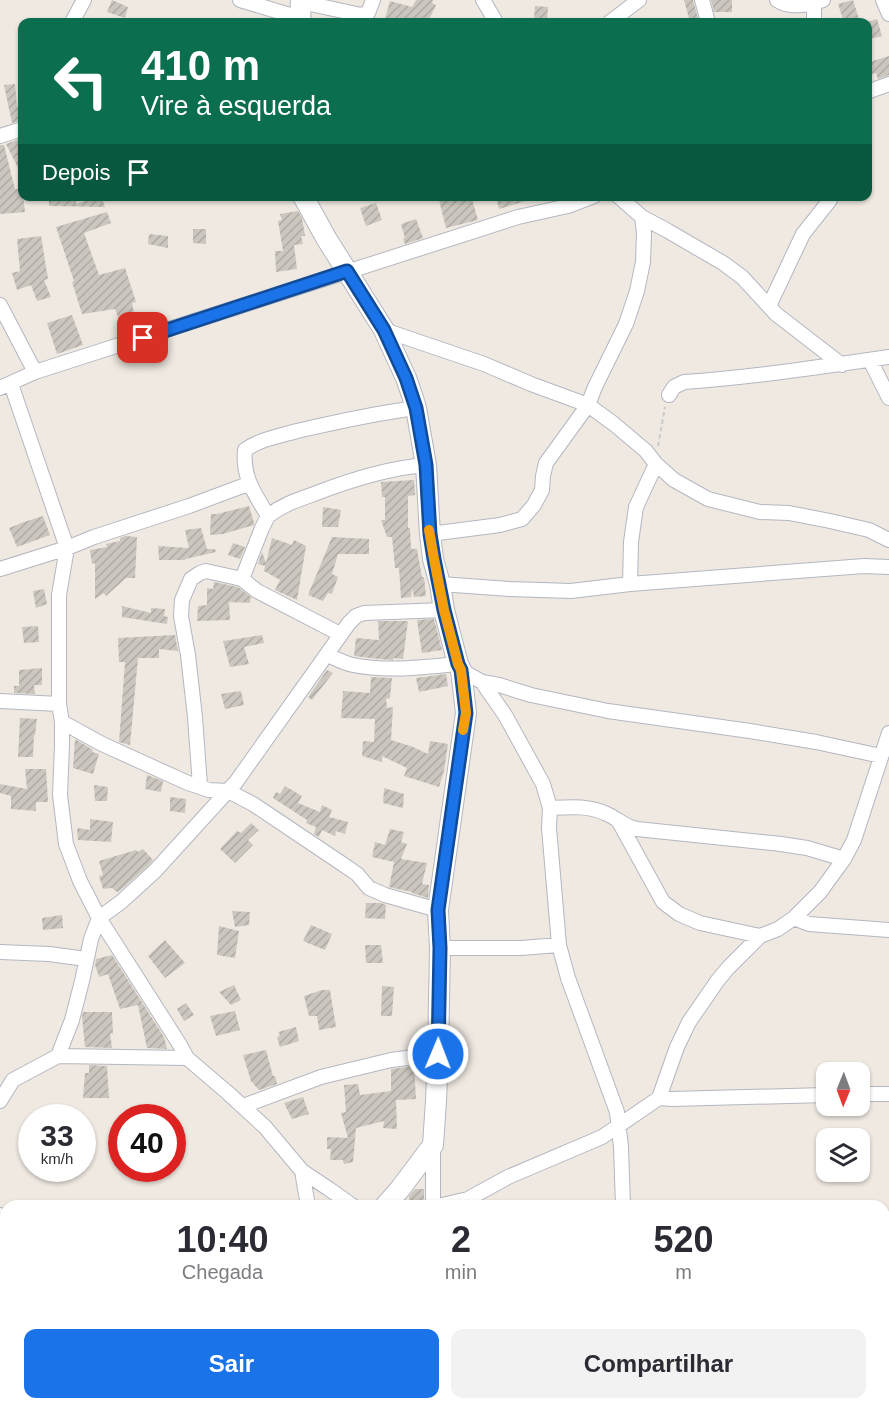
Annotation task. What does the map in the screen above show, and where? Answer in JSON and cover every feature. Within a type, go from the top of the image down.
[{"type":"street","points":[[74,18],[84,0]]},
{"type":"street","points":[[240,0],[300,11],[362,15],[368,13],[373,0]]},
{"type":"street","points":[[483,0],[494,18]]},
{"type":"street","points":[[619,18],[639,0]]},
{"type":"street","points":[[702,0],[707,18]]},
{"type":"street","points":[[777,0],[794,6],[819,1],[815,18]]},
{"type":"street","points":[[883,0],[889,14]]},
{"type":"street","points":[[872,90],[889,84]]},
{"type":"street","points":[[0,136],[18,130]]},
{"type":"street","points":[[306,201],[384,330],[406,378],[416,408],[426,465],[430,534],[434,559],[444,610],[460,667],[466,713],[438,910],[440,948],[438,1054],[433,1145],[436,1200]]},
{"type":"street","points":[[345,1200],[302,1172],[265,1127],[187,1058],[99,918],[80,881],[66,844],[60,795],[62,722],[59,704],[59,595],[67,548],[5,386],[35,372],[347,271],[518,217],[581,201]]},
{"type":"street","points":[[624,201],[642,217],[723,262],[792,328],[842,365]]},
{"type":"street","points":[[769,306],[803,234],[829,201]]},
{"type":"street","points":[[430,534],[500,525],[522,519],[534,505],[542,490],[546,463],[588,405],[626,324],[637,291],[643,262],[642,217]]},
{"type":"street","points":[[0,305],[35,372]]},
{"type":"street","points":[[384,330],[484,364],[588,405],[614,424],[674,480],[708,499],[759,512],[789,513],[840,523],[869,530],[889,540]]},
{"type":"street","points":[[669,395],[674,387],[684,382],[842,365],[889,357]]},
{"type":"street","points":[[870,360],[889,398]]},
{"type":"street","points":[[268,516],[249,484],[244,460],[245,450],[260,442],[314,427],[389,411],[416,408]]},
{"type":"street","points":[[630,584],[631,542],[636,507],[656,464]]},
{"type":"street","points":[[242,579],[268,516],[278,508],[330,487],[380,472],[426,465]]},
{"type":"street","points":[[0,569],[249,484]]},
{"type":"street","points":[[440,584],[510,590],[571,591],[630,584],[864,566],[889,567]]},
{"type":"street","points":[[200,786],[195,717],[181,616],[182,600],[191,579],[206,571],[242,579],[257,591],[340,634]]},
{"type":"street","points":[[58,1056],[72,1020],[91,939],[99,918],[121,902],[155,871],[228,791],[340,634],[357,616],[364,613],[444,610]]},
{"type":"street","points":[[327,655],[353,665],[381,668],[460,667],[482,682],[505,715],[543,784],[550,808],[549,828],[559,945],[568,978],[617,1112],[623,1200]]},
{"type":"street","points":[[482,682],[588,708],[816,742],[881,756]]},
{"type":"street","points":[[0,701],[59,704]]},
{"type":"street","points":[[62,722],[188,783],[209,790],[228,791],[253,804],[357,874],[369,888],[385,895],[438,910]]},
{"type":"street","points":[[659,1098],[677,1047],[689,1022],[718,980],[760,936],[778,929],[794,918],[820,892],[844,859],[857,830],[889,733]]},
{"type":"street","points":[[550,808],[590,807],[608,814],[628,827],[637,829],[807,848],[844,859]]},
{"type":"street","points":[[619,822],[663,902],[679,914],[700,923],[760,936]]},
{"type":"street","points":[[794,918],[809,924],[889,930]]},
{"type":"street","points":[[440,948],[521,948],[559,945]]},
{"type":"street","points":[[0,952],[86,958]]},
{"type":"street","points":[[243,1106],[321,1077],[391,1060],[438,1054]]},
{"type":"street","points":[[0,1101],[6,1081],[58,1056],[187,1058]]},
{"type":"street","points":[[870,1094],[889,1094]]},
{"type":"street","points":[[463,1200],[508,1177],[602,1137],[659,1098],[816,1095]]},
{"type":"street","points":[[390,1200],[433,1145]]},
{"type":"street","points":[[302,1172],[307,1200]]},
{"type":"path","points":[[656,464],[664,410],[669,395]]},
{"type":"building","points":[[112,0],[128,7],[125,18],[107,12]]},
{"type":"building","points":[[416,0],[433,0],[432,3],[436,5],[430,18],[385,18],[390,1],[412,7]]},
{"type":"building","points":[[684,0],[693,0],[698,18],[689,18]]},
{"type":"building","points":[[711,0],[732,0],[732,12],[714,12]]},
{"type":"building","points":[[853,0],[859,18],[843,18],[838,4]]},
{"type":"building","points":[[535,6],[548,7],[547,18],[534,18]]},
{"type":"building","points":[[877,19],[882,36],[872,39],[872,20]]},
{"type":"building","points":[[889,56],[889,75],[878,79],[876,73],[872,74],[872,61]]},
{"type":"building","points":[[15,84],[18,121],[12,123],[4,85]]},
{"type":"building","points":[[18,140],[18,168],[6,144]]},
{"type":"building","points":[[0,145],[4,145],[15,189],[18,189],[18,201],[24,201],[25,212],[0,214]]},
{"type":"building","points":[[49,201],[76,201],[76,204],[85,201],[103,201],[105,207],[49,206]]},
{"type":"building","points":[[439,201],[472,201],[478,220],[446,228]]},
{"type":"building","points":[[497,201],[525,201],[499,209]]},
{"type":"building","points":[[376,203],[382,220],[366,226],[360,208]]},
{"type":"building","points":[[298,211],[302,218],[305,236],[301,236],[303,244],[294,245],[297,269],[276,272],[275,251],[283,251],[278,221],[282,220],[280,214]]},
{"type":"building","points":[[107,212],[111,223],[84,233],[99,275],[125,268],[136,302],[132,303],[136,322],[121,325],[115,309],[82,314],[56,227]]},
{"type":"building","points":[[416,219],[423,238],[405,244],[401,224]]},
{"type":"building","points":[[193,229],[206,229],[206,244],[193,243]]},
{"type":"building","points":[[149,234],[168,236],[168,248],[148,244]]},
{"type":"building","points":[[41,236],[48,279],[44,280],[51,297],[37,301],[31,285],[17,290],[12,273],[20,271],[17,239]]},
{"type":"building","points":[[72,315],[83,345],[57,354],[47,323]]},
{"type":"building","points":[[414,480],[415,495],[408,496],[408,528],[410,528],[411,549],[417,549],[426,596],[414,597],[412,588],[411,597],[401,598],[399,568],[395,568],[392,537],[387,537],[381,520],[385,520],[385,497],[382,497],[381,482]]},
{"type":"building","points":[[249,506],[254,525],[223,534],[210,535],[211,514]]},
{"type":"building","points":[[323,507],[341,510],[338,527],[322,527]]},
{"type":"building","points":[[43,516],[50,535],[17,547],[9,528]]},
{"type":"building","points":[[201,528],[207,549],[215,549],[216,552],[185,560],[159,560],[158,546],[189,548],[185,530]]},
{"type":"building","points":[[137,537],[135,578],[126,578],[106,596],[104,593],[95,599],[95,563],[92,564],[90,550],[107,547],[106,544],[120,541],[120,538]]},
{"type":"building","points":[[332,537],[369,539],[369,554],[338,554],[332,574],[338,577],[332,594],[328,593],[323,601],[308,595]]},
{"type":"building","points":[[272,538],[292,545],[294,540],[306,546],[297,600],[275,590],[280,580],[264,571],[265,566],[258,564],[262,552],[266,563]]},
{"type":"building","points":[[233,543],[245,547],[240,559],[228,555]]},
{"type":"building","points":[[214,582],[238,587],[251,597],[250,603],[229,602],[230,620],[197,621],[198,606],[207,605],[207,588],[213,589]]},
{"type":"building","points":[[44,589],[47,604],[36,608],[33,591]]},
{"type":"building","points":[[122,606],[151,613],[151,608],[165,609],[164,616],[168,617],[167,624],[122,617]]},
{"type":"building","points":[[434,619],[442,650],[422,653],[417,620]]},
{"type":"building","points":[[378,621],[408,621],[403,659],[354,656],[356,638],[379,640]]},
{"type":"building","points":[[38,626],[39,642],[24,643],[22,627]]},
{"type":"building","points":[[175,635],[178,651],[159,649],[159,658],[138,658],[130,745],[119,742],[125,662],[119,662],[118,638]]},
{"type":"building","points":[[262,635],[264,643],[244,647],[249,664],[230,667],[223,641]]},
{"type":"building","points":[[42,668],[42,685],[34,685],[35,694],[14,693],[14,686],[19,686],[19,670]]},
{"type":"building","points":[[327,670],[333,673],[312,700],[308,697]]},
{"type":"building","points":[[446,674],[448,686],[419,692],[416,678]]},
{"type":"building","points":[[371,677],[392,678],[390,698],[386,699],[387,708],[393,707],[391,740],[428,754],[430,741],[448,744],[439,787],[404,776],[407,768],[382,756],[382,762],[362,756],[363,741],[374,742],[375,719],[341,718],[343,691],[370,693]]},
{"type":"building","points":[[241,691],[244,705],[225,709],[221,694]]},
{"type":"building","points":[[20,718],[37,719],[33,757],[18,757]]},
{"type":"building","points":[[75,739],[93,750],[92,752],[99,754],[93,774],[73,768]]},
{"type":"building","points":[[25,769],[46,769],[48,802],[36,802],[36,811],[11,809],[11,796],[0,793],[0,784],[27,789]]},
{"type":"building","points":[[147,775],[163,781],[161,792],[145,789]]},
{"type":"building","points":[[94,785],[108,787],[107,801],[95,801]]},
{"type":"building","points":[[285,786],[302,796],[298,803],[320,812],[322,805],[332,810],[329,817],[348,822],[345,834],[336,831],[335,836],[322,830],[319,837],[314,834],[316,827],[306,823],[307,820],[273,798],[276,792],[280,794]]},
{"type":"building","points":[[384,788],[404,794],[403,808],[383,803]]},
{"type":"building","points":[[170,797],[186,799],[185,813],[170,811]]},
{"type":"building","points":[[90,819],[113,822],[111,842],[78,840],[77,828],[90,830]]},
{"type":"building","points":[[251,823],[259,830],[248,840],[253,845],[235,863],[220,849],[237,831],[241,833]]},
{"type":"building","points":[[390,829],[404,832],[401,842],[407,844],[401,859],[427,863],[422,884],[429,885],[428,898],[389,887],[394,862],[372,857],[375,842],[385,845]]},
{"type":"building","points":[[143,849],[153,860],[149,865],[117,892],[112,888],[103,889],[99,876],[103,875],[99,861]]},
{"type":"building","points":[[366,903],[386,905],[385,919],[365,918]]},
{"type":"building","points":[[232,911],[250,912],[249,925],[235,927]]},
{"type":"building","points":[[62,915],[63,928],[43,930],[42,918]]},
{"type":"building","points":[[311,925],[332,934],[325,950],[303,941]]},
{"type":"building","points":[[219,926],[239,931],[235,958],[217,955]]},
{"type":"building","points":[[165,940],[185,963],[165,978],[148,956]]},
{"type":"building","points":[[365,945],[381,945],[383,963],[366,963]]},
{"type":"building","points":[[112,955],[164,1037],[167,1049],[147,1048],[138,1005],[120,1009],[108,974],[99,977],[95,965],[96,959]]},
{"type":"building","points":[[234,985],[241,1000],[231,1005],[219,992]]},
{"type":"building","points":[[382,986],[394,987],[392,1016],[381,1016]]},
{"type":"building","points":[[330,990],[336,1027],[319,1030],[317,1016],[309,1016],[304,996]]},
{"type":"building","points":[[186,1003],[194,1015],[184,1021],[177,1009]]},
{"type":"building","points":[[235,1011],[240,1030],[216,1036],[210,1016]]},
{"type":"building","points":[[83,1012],[112,1012],[113,1034],[110,1033],[112,1048],[85,1047]]},
{"type":"building","points":[[296,1027],[299,1041],[280,1047],[278,1032]]},
{"type":"building","points":[[266,1050],[277,1084],[259,1090],[251,1081],[243,1055]]},
{"type":"building","points":[[89,1065],[107,1066],[109,1098],[83,1098],[85,1073],[89,1073]]},
{"type":"building","points":[[414,1066],[416,1099],[396,1100],[397,1129],[383,1128],[384,1121],[356,1128],[353,1162],[344,1164],[343,1160],[330,1160],[331,1149],[327,1149],[327,1137],[348,1138],[341,1113],[346,1112],[344,1085],[358,1084],[360,1095],[391,1091],[391,1069]]},
{"type":"building","points":[[303,1097],[309,1114],[292,1119],[284,1103]]},
{"type":"building","points":[[415,1189],[424,1189],[424,1200],[409,1200],[409,1196]]},
{"type":"slow traffic","points":[[429,530],[444,610],[461,670],[466,713],[463,730]]},
{"type":"route","points":[[143,338],[347,271],[384,330],[406,378],[416,408],[426,465],[430,534],[434,559],[444,610],[461,670],[466,713],[438,910],[440,948],[438,1054]]}]
